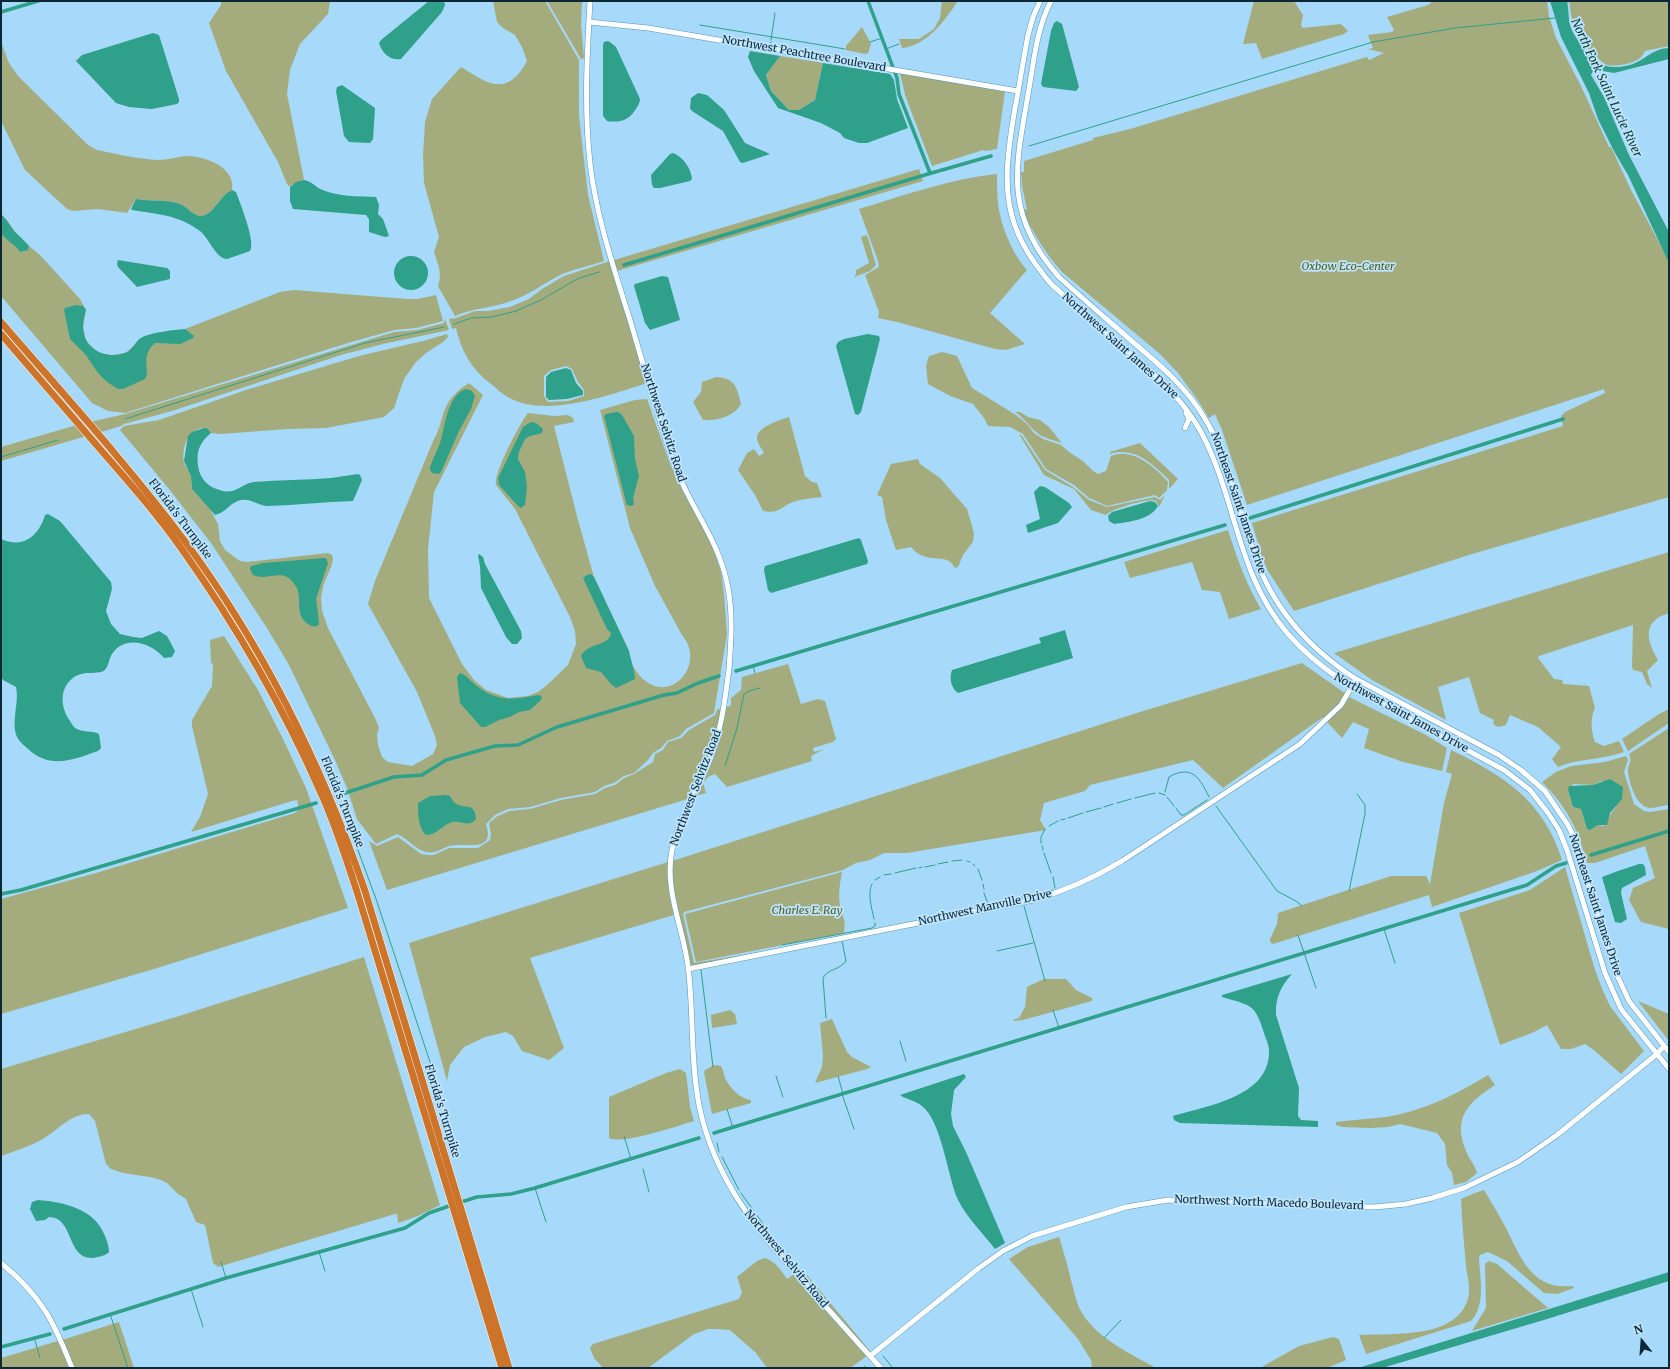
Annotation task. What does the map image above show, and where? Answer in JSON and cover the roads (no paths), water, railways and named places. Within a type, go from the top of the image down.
[{"type":"highway","name":"Florida's Turnpike","points":[[1,322],[142,486],[184,540],[218,588],[247,634],[280,692],[309,750],[350,848],[367,898],[451,1190]]},
{"type":"highway","name":"Florida's Turnpike","points":[[1,334],[137,492],[180,547],[242,640],[274,695],[322,794],[344,850],[451,1190],[509,1368]]},
{"type":"highway","name":"Florida's Turnpike","points":[[461,1221],[502,1368]]},
{"type":"street","name":"Northwest Selvitz Road","points":[[590,1],[586,106],[590,166],[601,218],[613,263],[668,445],[684,488],[712,536],[720,556],[731,603],[732,634],[722,723],[710,760],[678,830],[670,864],[671,891],[684,942],[688,969],[696,1088],[703,1122],[717,1162],[732,1192],[759,1230],[881,1368]]},
{"type":"street","name":"Northwest Saint James Drive","points":[[1040,1],[1033,17],[1028,35],[1006,173],[1010,211],[1018,234],[1026,250],[1052,285],[1156,375],[1180,400],[1195,421],[1212,456],[1250,571],[1269,608],[1287,633],[1306,653],[1334,676],[1352,688],[1465,748],[1515,778],[1537,798],[1555,824],[1563,838],[1575,875]]},
{"type":"street","name":"Northeast Saint James Drive","points":[[1051,1],[1038,38],[1017,162],[1018,190],[1021,210],[1028,231],[1046,263],[1059,277],[1164,368],[1188,394],[1212,429],[1222,453],[1253,552],[1273,596],[1288,618],[1310,643],[1339,668],[1356,679],[1499,755],[1521,770],[1545,792],[1568,825],[1573,835],[1613,966],[1629,1001],[1669,1052]]},
{"type":"street","name":"Northwest Peachtree Boulevard","points":[[588,22],[648,28],[1018,91]]},
{"type":"street","points":[[1180,400],[1180,405],[1189,420],[1185,428]]},
{"type":"street","name":"Northwest Manville Drive","points":[[688,969],[1005,906],[1041,898],[1071,888],[1104,873],[1122,862],[1295,747],[1335,712],[1352,688],[1356,679]]},
{"type":"street","name":"Northeast Saint James Drive","points":[[1575,875],[1604,972],[1621,1009],[1669,1069]]},
{"type":"street","name":"Northwest North Macedo Boulevard","points":[[870,1356],[979,1268],[1003,1251],[1032,1236],[1126,1207],[1168,1200],[1316,1206],[1375,1206],[1406,1204],[1464,1188],[1518,1162],[1557,1135],[1657,1054],[1664,1046]]},
{"type":"street","points":[[1,1263],[17,1277],[43,1307],[72,1368]]},
{"type":"waterway","points":[[1,12],[38,1]]},
{"type":"waterway","points":[[868,1],[897,78],[899,94],[930,173]]},
{"type":"waterway","points":[[771,40],[775,13]]},
{"type":"waterway","points":[[1029,146],[1373,42],[1455,28],[1555,18]]},
{"type":"waterway","points":[[700,25],[845,49]]},
{"type":"waterway","points":[[870,42],[882,38]]},
{"type":"waterway","points":[[886,49],[899,44]]},
{"type":"waterway","points":[[624,265],[991,156]]},
{"type":"waterway","points":[[454,324],[471,318],[492,317],[516,311],[541,300],[577,279],[599,272]]},
{"type":"waterway","points":[[125,419],[365,343],[444,327]]},
{"type":"waterway","points":[[1250,518],[1563,419]]},
{"type":"waterway","points":[[1,457],[58,440]]},
{"type":"waterway","points":[[736,671],[1225,525]]},
{"type":"waterway","points":[[753,666],[755,673]]},
{"type":"waterway","points":[[336,796],[394,777],[422,775],[446,760],[495,746],[518,745],[557,727],[664,695],[677,693],[698,683],[719,676]]},
{"type":"waterway","points":[[725,766],[737,728],[744,694],[760,688]]},
{"type":"waterway","points":[[1165,792],[1169,777],[1177,773],[1184,772],[1194,775],[1202,784],[1209,797]]},
{"type":"waterway","points":[[1135,798],[1155,793]]},
{"type":"waterway","points":[[1159,793],[1165,795]]},
{"type":"waterway","points":[[1349,891],[1365,814],[1365,805],[1357,794]]},
{"type":"waterway","points":[[1167,797],[1174,806]]},
{"type":"waterway","points":[[1117,803],[1131,799]]},
{"type":"waterway","points":[[1176,808],[1181,815],[1184,815],[1207,800]]},
{"type":"waterway","points":[[1,894],[21,890],[316,803]]},
{"type":"waterway","points":[[1104,807],[1113,804]]},
{"type":"waterway","points":[[1216,806],[1277,891],[1296,901],[1302,906]]},
{"type":"waterway","points":[[1086,812],[1101,808]]},
{"type":"waterway","points":[[344,812],[376,899],[439,1089]]},
{"type":"waterway","points":[[1068,818],[1083,813]]},
{"type":"waterway","points":[[1061,820],[1065,819]]},
{"type":"waterway","points":[[1049,826],[1058,821]]},
{"type":"waterway","points":[[1041,843],[1041,837],[1045,829]]},
{"type":"waterway","points":[[1591,855],[1669,831]]},
{"type":"waterway","points":[[1042,846],[1043,850]]},
{"type":"waterway","points":[[1044,853],[1051,873]]},
{"type":"waterway","points":[[952,861],[962,860]]},
{"type":"waterway","points":[[938,864],[948,862]]},
{"type":"waterway","points":[[714,1133],[1527,885],[1556,866],[1566,863]]},
{"type":"waterway","points":[[925,867],[935,865]]},
{"type":"waterway","points":[[895,873],[916,868]]},
{"type":"waterway","points":[[978,869],[982,880]]},
{"type":"waterway","points":[[884,875],[891,874]]},
{"type":"waterway","points":[[875,880],[880,877]]},
{"type":"waterway","points":[[1053,877],[1055,888]]},
{"type":"waterway","points":[[872,884],[870,896],[874,919]]},
{"type":"waterway","points":[[983,884],[984,889]]},
{"type":"waterway","points":[[990,905],[1053,890]]},
{"type":"waterway","points":[[984,893],[988,904]]},
{"type":"waterway","points":[[1024,906],[1045,981]]},
{"type":"waterway","points":[[782,945],[872,928],[875,926],[875,923]]},
{"type":"waterway","points":[[1384,929],[1395,963]]},
{"type":"waterway","points":[[1298,935],[1316,988]]},
{"type":"waterway","points":[[826,1018],[823,978],[827,973],[846,961],[842,941]]},
{"type":"waterway","points":[[997,951],[1033,943]]},
{"type":"waterway","points":[[701,970],[713,1067]]},
{"type":"waterway","points":[[1053,1010],[1059,1028]]},
{"type":"waterway","points":[[900,1041],[906,1061]]},
{"type":"waterway","points":[[776,1076],[783,1097]]},
{"type":"waterway","points":[[838,1076],[843,1094]]},
{"type":"waterway","points":[[842,1094],[854,1129]]},
{"type":"waterway","points":[[727,1109],[733,1128]]},
{"type":"waterway","points":[[624,1136],[631,1159]]},
{"type":"waterway","points":[[458,1203],[477,1197],[511,1194],[535,1188],[699,1138]]},
{"type":"waterway","points":[[717,1143],[719,1152]]},
{"type":"waterway","points":[[722,1157],[739,1190]]},
{"type":"waterway","points":[[643,1169],[649,1192]]},
{"type":"waterway","points":[[535,1188],[546,1222]]},
{"type":"waterway","points":[[741,1193],[766,1228]]},
{"type":"waterway","points":[[64,1329],[226,1278],[405,1228],[429,1213],[452,1205]]},
{"type":"waterway","points":[[319,1252],[325,1271]]},
{"type":"waterway","points":[[221,1262],[226,1278]]},
{"type":"waterway","points":[[191,1289],[203,1327]]},
{"type":"waterway","points":[[110,1314],[128,1368]]},
{"type":"waterway","points":[[1104,1338],[1121,1320]]},
{"type":"waterway","points":[[1,1347],[50,1334]]},
{"type":"waterway","points":[[34,1337],[40,1358]]},
{"type":"waterway","points":[[883,1356],[893,1368]]},
{"type":"water label","name":"North Fork Saint Lucie River","points":[[1606,88]]},
{"type":"park label","name":"Oxbow Eco-Center","points":[[1348,267]]},
{"type":"park label","name":"Charles E. Ray","points":[[807,911]]}]
